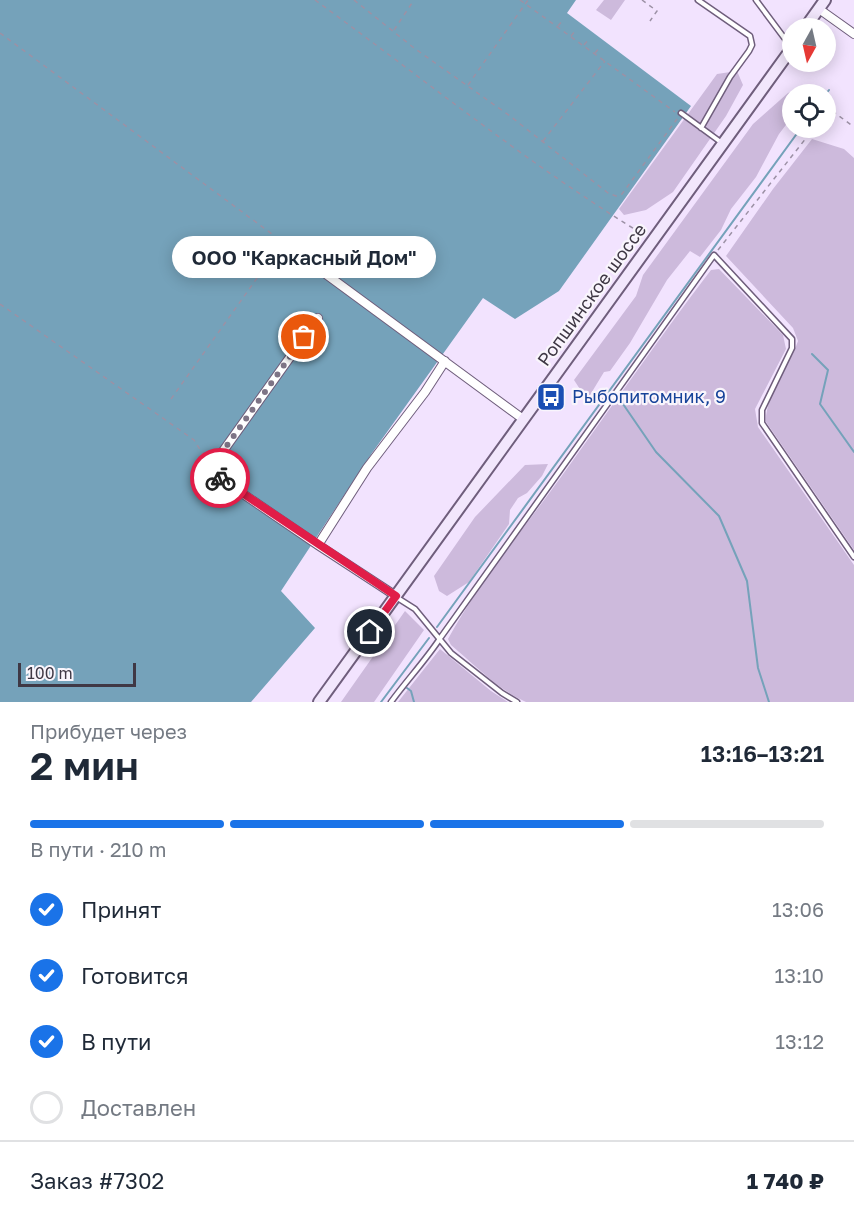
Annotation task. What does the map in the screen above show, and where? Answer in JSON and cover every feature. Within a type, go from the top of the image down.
[{"type":"main road","points":[[812,18],[822,4]]},
{"type":"main road","name":"Ропшинское шоссе","points":[[319,702],[782,61]]},
{"type":"street","points":[[822,4],[854,34]]},
{"type":"street","points":[[324,272],[523,419]]},
{"type":"street","points":[[318,318],[211,468],[211,472],[396,596]]},
{"type":"street","points":[[318,545],[367,468],[425,392],[445,361]]},
{"type":"lane","points":[[698,0],[750,36],[752,41],[749,51],[730,77],[701,128]]},
{"type":"lane","points":[[756,0],[782,38]]},
{"type":"lane","points":[[681,113],[722,143]]},
{"type":"lane","points":[[391,702],[440,640],[491,565],[714,255],[792,339],[792,348],[762,410],[762,423],[854,557]]},
{"type":"lane","points":[[396,596],[415,609],[440,640],[460,659],[502,693],[517,702]]},
{"type":"path","points":[[315,0],[542,169],[652,240]]},
{"type":"path","points":[[354,0],[543,141],[608,193],[616,196],[622,194],[681,113],[674,112],[559,26],[520,0]]},
{"type":"path","points":[[394,30],[414,0]]},
{"type":"path","points":[[642,0],[657,11],[650,21]]},
{"type":"path","points":[[468,86],[526,2]]},
{"type":"path","points":[[559,26],[563,20]]},
{"type":"path","points":[[572,36],[576,30]]},
{"type":"path","points":[[0,33],[324,272]]},
{"type":"path","points":[[584,45],[589,39]]},
{"type":"path","points":[[595,53],[600,47]]},
{"type":"path","points":[[543,141],[604,61]]},
{"type":"path","points":[[836,113],[854,127]]},
{"type":"path","points":[[714,255],[806,138]]},
{"type":"path","points":[[171,399],[283,242]]},
{"type":"path","points":[[0,304],[194,440],[211,468]]},
{"type":"shaded area","points":[[604,0],[625,0],[611,20],[596,10]]},
{"type":"shaded area","points":[[737,71],[743,85],[726,116],[673,192],[646,210],[624,215],[619,209],[717,74]]},
{"type":"shaded area","points":[[782,98],[782,130],[756,177],[731,209],[721,230],[700,257],[690,251],[667,280],[630,343],[610,371],[604,372],[587,400],[574,380],[636,296],[643,275],[753,124]]},
{"type":"shaded area","points":[[812,139],[844,149],[854,158],[854,550],[766,422],[769,402],[798,341],[793,328],[726,256],[773,189]]},
{"type":"shaded area","points":[[719,269],[783,335],[786,349],[755,409],[758,427],[854,565],[854,702],[526,702],[506,691],[487,676],[451,645],[448,639],[487,577],[673,321],[711,270]]},
{"type":"shaded area","points":[[548,464],[542,476],[527,493],[518,498],[510,510],[509,524],[469,582],[447,596],[439,591],[434,576],[475,517],[525,465]]},
{"type":"shaded area","points":[[405,611],[424,630],[374,702],[341,702]]},
{"type":"shaded area","points":[[440,649],[491,691],[508,702],[398,702]]},
{"type":"water","points":[[0,0],[576,0],[567,13],[691,106],[559,291],[515,319],[483,298],[372,453],[281,591],[315,628],[251,702],[0,702]]},
{"type":"waterway","points":[[437,627],[794,138]]},
{"type":"waterway","points":[[812,354],[828,370],[820,404],[854,452]]},
{"type":"waterway","points":[[618,402],[623,404],[656,452],[719,516],[747,581],[758,668],[769,702]]},
{"type":"waterway","points":[[381,702],[429,638]]},
{"type":"waterway","points":[[407,688],[411,691],[414,702]]},
{"type":"way so far","points":[[220,478],[211,472],[211,468],[304,337]]},
{"type":"place","name":"ООО \"Каркасный Дом\"","points":[[304,337]]},
{"type":"place","name":"Рыбопитомник, 9","points":[[551,397]]},
{"type":"route","points":[[220,478],[396,596],[370,632]]}]
